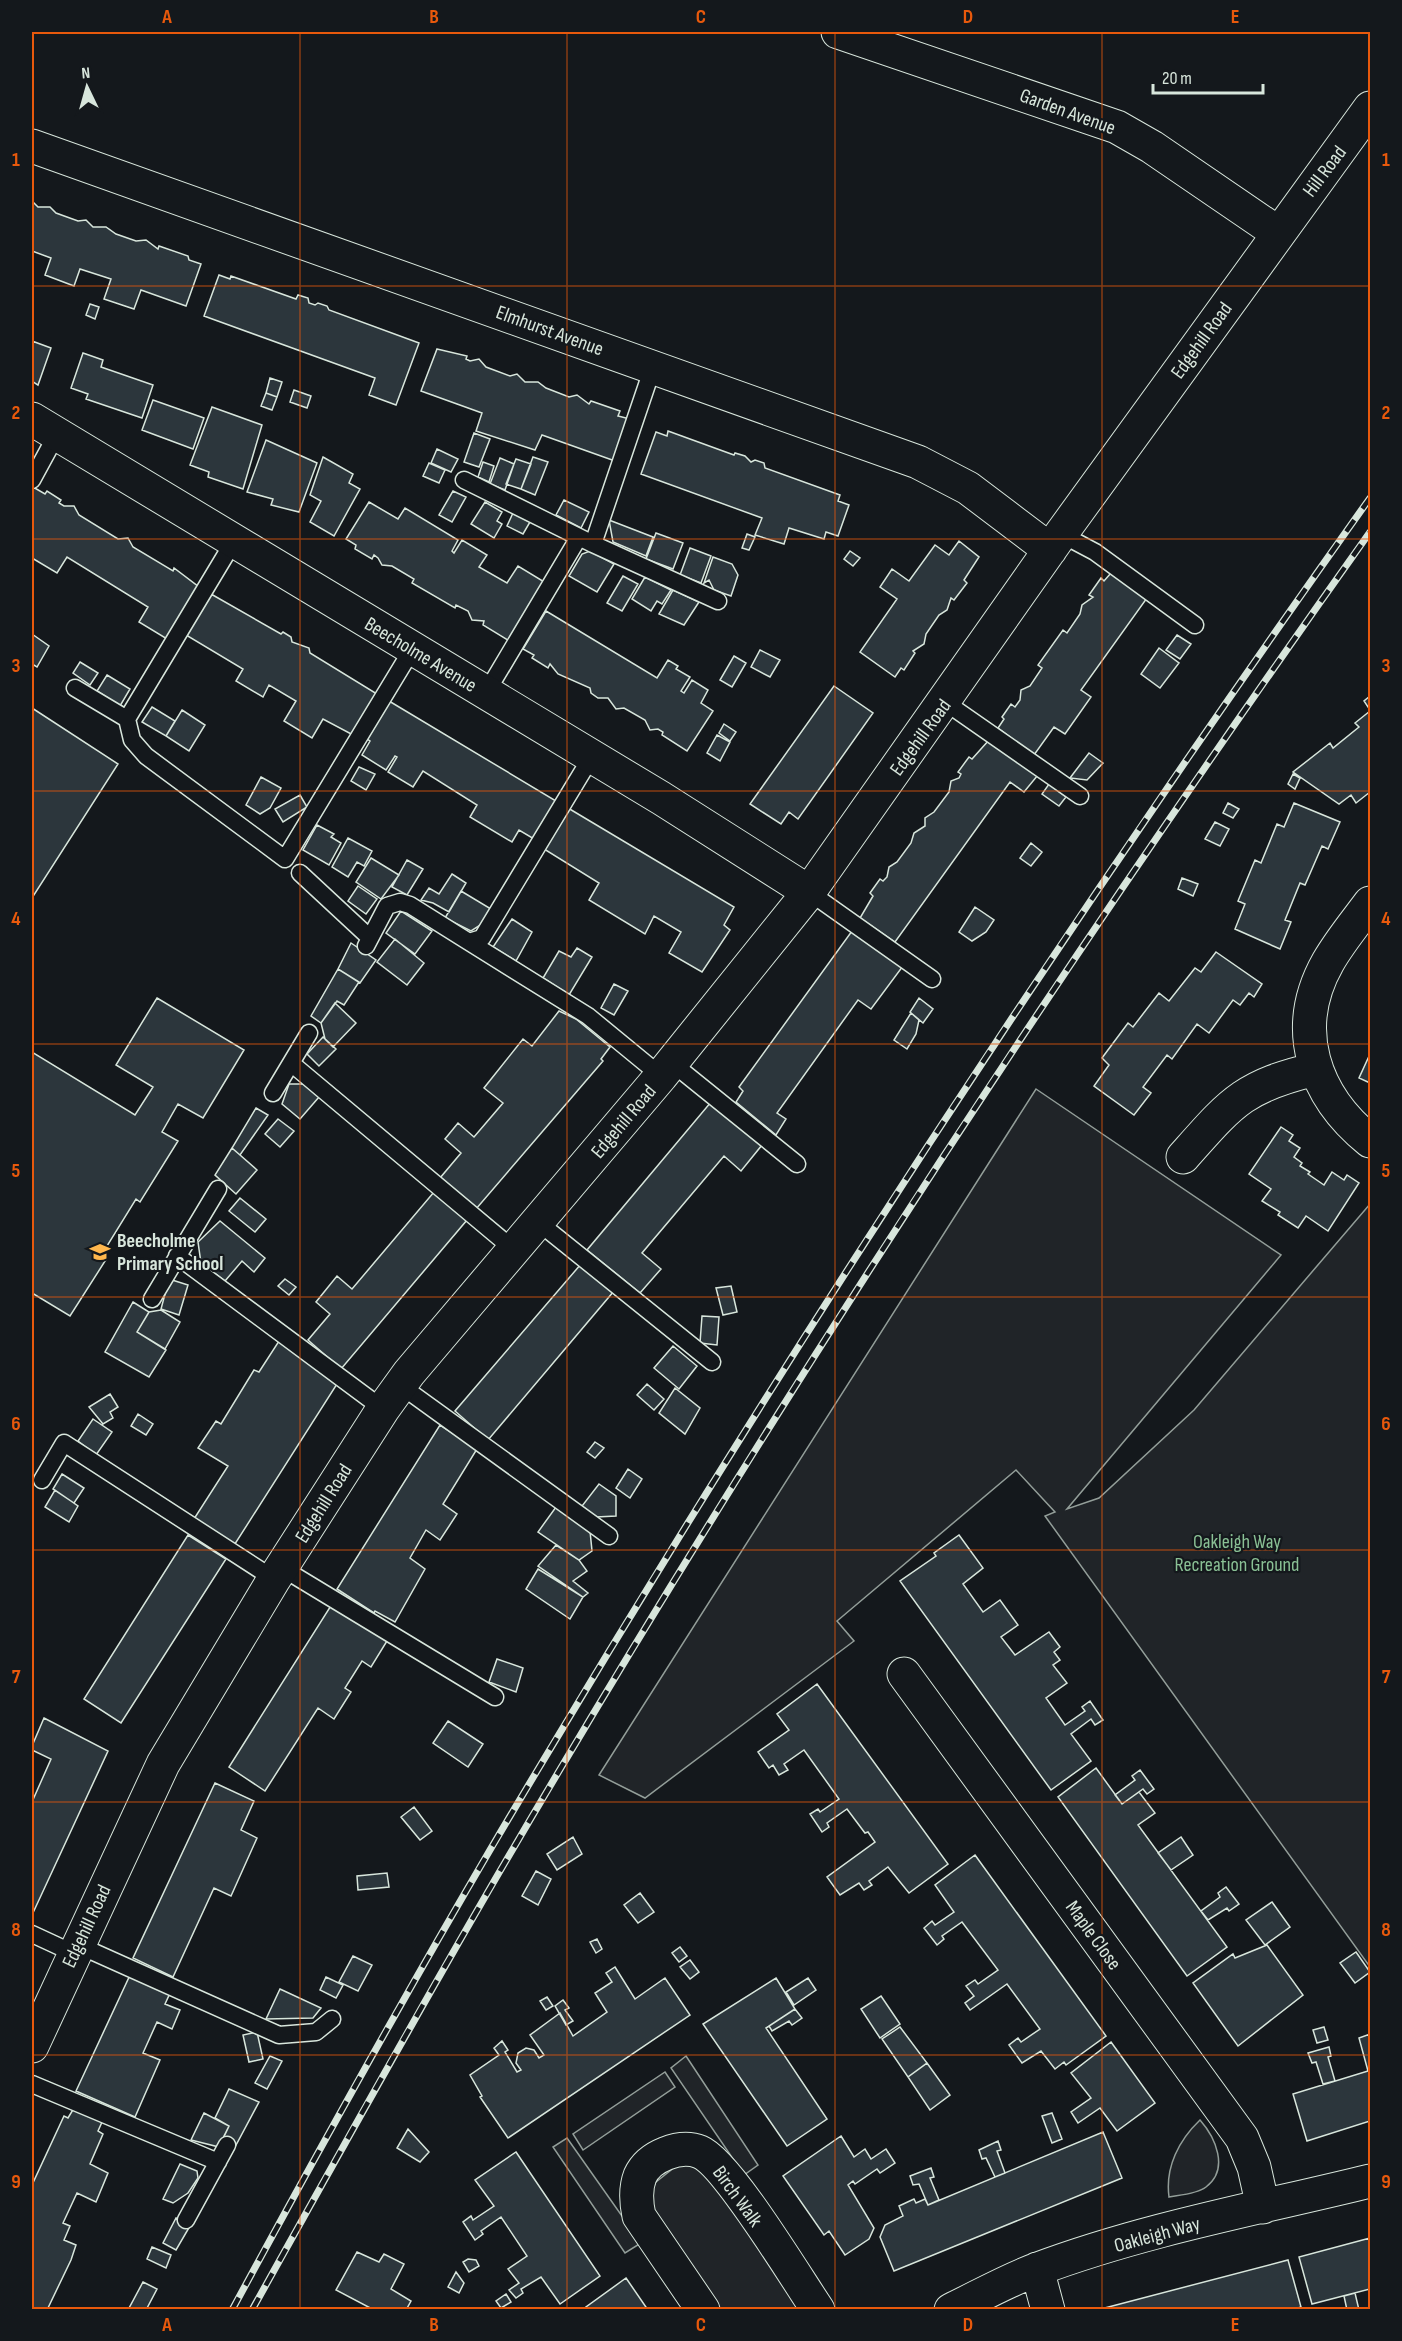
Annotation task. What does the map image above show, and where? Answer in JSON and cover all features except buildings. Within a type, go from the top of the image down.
[{"type":"street","name":"Garden Avenue","points":[[838,32],[1117,127],[1152,147],[1278,233]]},
{"type":"street","name":"Hill Road","points":[[1278,233],[1371,108]]},
{"type":"street","name":"Elmhurst Avenue","points":[[32,146],[918,462],[968,488],[1055,542]]},
{"type":"street","name":"Edgehill Road","points":[[32,2046],[163,1764],[278,1573],[391,1397],[666,1070],[809,891],[945,702],[1055,542],[1278,233]]},
{"type":"street","name":"Beecholme Avenue","points":[[44,427],[592,756],[809,891]]},
{"type":"street","points":[[1371,903],[1334,952],[1321,977],[1310,1030],[1316,1069],[1334,1106],[1371,1141]]},
{"type":"street","points":[[1183,1157],[1237,1099],[1280,1078],[1316,1069]]},
{"type":"street","name":"Maple Close","points":[[904,1674],[1242,2138],[1254,2167],[1263,2207]]},
{"type":"street","name":"Birch Walk","points":[[703,2310],[639,2216],[636,2204],[641,2173],[656,2158],[670,2151],[698,2151],[722,2169],[818,2310]]},
{"type":"street","name":"Oakleigh Way","points":[[951,2310],[1037,2269],[1183,2226],[1371,2181]]},
{"type":"street","points":[[1037,2269],[1048,2310]]},
{"type":"lane","points":[[486,693],[586,541],[653,367]]},
{"type":"lane","points":[[32,480],[44,427]]},
{"type":"lane","points":[[464,480],[586,541],[718,601]]},
{"type":"lane","points":[[234,541],[127,719],[132,740],[146,756],[285,859],[413,648]]},
{"type":"lane","points":[[1055,542],[1095,552],[1195,625]]},
{"type":"lane","points":[[75,688],[127,719]]},
{"type":"lane","points":[[945,702],[1080,796]]},
{"type":"lane","points":[[469,942],[477,942],[487,933],[592,756]]},
{"type":"lane","points":[[300,873],[368,942],[387,906],[400,902],[410,905],[588,1016],[797,1164]]},
{"type":"lane","points":[[809,891],[932,979]]},
{"type":"lane","points":[[273,1093],[309,1033]]},
{"type":"lane","points":[[291,1063],[513,1250]]},
{"type":"lane","points":[[152,1299],[218,1189]]},
{"type":"lane","points":[[538,1222],[712,1362]]},
{"type":"lane","points":[[177,1256],[391,1397],[609,1536]]},
{"type":"lane","points":[[42,1480],[64,1443],[278,1573],[495,1697]]},
{"type":"lane","points":[[32,1934],[76,1949],[279,2035],[316,2032],[332,2019]]},
{"type":"lane","points":[[32,2084],[218,2162]]},
{"type":"lane","points":[[186,2220],[227,2145]]},
{"type":"green space","name":"Oakleigh Way Recreation Ground","points":[[1036,1089],[1281,1255],[1067,1509],[1099,1498],[1194,1410],[1370,1204],[1370,1967],[1045,1516],[1055,1512],[1016,1470],[837,1621],[854,1641],[645,1798],[599,1775]]},
{"type":"green space","points":[[686,2056],[758,2165],[744,2175],[671,2068]]},
{"type":"green space","points":[[665,2072],[675,2087],[583,2150],[573,2134]]},
{"type":"green space","points":[[1200,2120],[1211,2135],[1218,2153],[1217,2171],[1213,2180],[1206,2187],[1188,2194],[1169,2197],[1169,2175],[1175,2155],[1186,2136]]},
{"type":"green space","points":[[567,2138],[641,2243],[625,2253],[553,2147]]},
{"type":"green space","points":[[687,2164],[706,2168],[802,2309],[719,2309],[654,2214],[651,2193],[656,2182],[675,2167]]},
{"type":"railway","points":[[232,2310],[359,2079],[490,1850],[699,1505],[916,1164],[1027,996],[1139,829],[1370,498]]},
{"type":"railway","points":[[252,2310],[507,1859],[711,1520],[924,1186],[1033,1021],[1256,694],[1370,532]]},
{"type":"place","name":"Beecholme Primary School","points":[[100,1252]]}]
